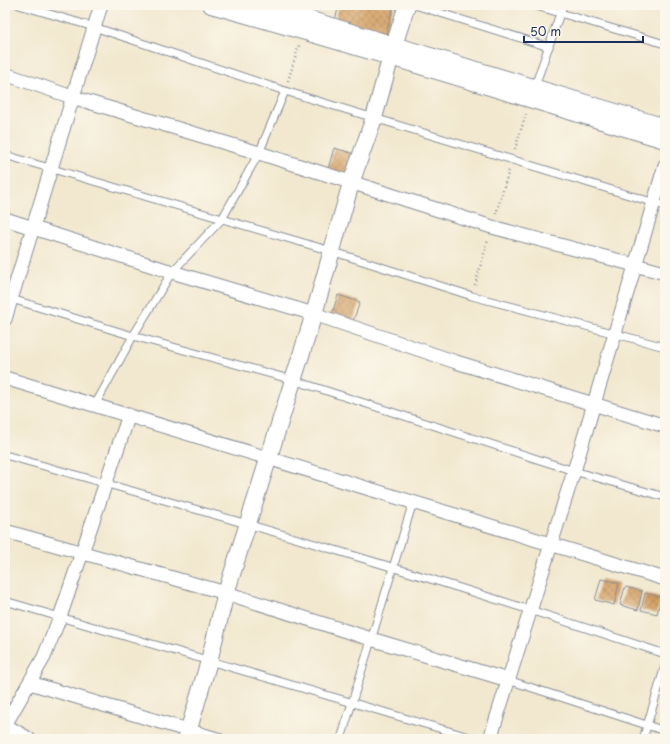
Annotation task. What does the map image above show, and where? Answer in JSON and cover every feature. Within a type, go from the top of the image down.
[{"type":"street","points":[[5,319],[8,298],[101,5]]},
{"type":"street","points":[[211,5],[303,30],[535,86],[665,126]]},
{"type":"street","points":[[262,5],[392,52],[665,140]]},
{"type":"street","points":[[187,735],[209,661],[226,593],[314,314],[351,183],[374,118],[392,52],[407,5]]},
{"type":"street","points":[[5,74],[72,97],[259,153],[492,227],[665,273]]},
{"type":"street","points":[[490,739],[532,609],[636,266],[660,204],[665,165]]},
{"type":"street","points":[[5,218],[172,272],[314,314],[456,362],[665,426]]},
{"type":"street","points":[[5,378],[665,579]]},
{"type":"street","points":[[28,739],[5,725],[44,657],[60,617],[129,416]]},
{"type":"street","points":[[5,530],[82,554],[226,593],[370,639],[508,680]]},
{"type":"street","points":[[30,683],[187,735],[217,739]]},
{"type":"lane","points":[[19,5],[285,91],[660,204]]},
{"type":"lane","points":[[415,5],[548,47]]},
{"type":"lane","points":[[533,5],[665,44]]},
{"type":"lane","points":[[535,86],[563,5]]},
{"type":"lane","points":[[95,405],[133,336],[172,272],[222,219],[259,153],[285,91]]},
{"type":"lane","points":[[5,155],[331,251],[472,296],[665,347]]},
{"type":"lane","points":[[8,298],[133,336],[292,380],[574,471],[665,497]]},
{"type":"lane","points":[[5,455],[394,566],[532,609],[665,654]]},
{"type":"lane","points":[[341,739],[370,639],[413,502]]},
{"type":"lane","points":[[5,601],[476,739]]},
{"type":"lane","points":[[642,739],[665,666]]},
{"type":"lane","points":[[508,680],[665,731]]},
{"type":"path","points":[[285,91],[303,30]]},
{"type":"building","points":[[339,5],[394,5],[386,34],[335,20]]},
{"type":"building","points":[[334,148],[355,154],[349,175],[328,169]]},
{"type":"building","points":[[338,295],[360,302],[352,324],[331,317]]},
{"type":"building","points":[[601,579],[619,583],[614,605],[595,600]]},
{"type":"building","points":[[625,587],[642,591],[638,610],[620,605]]},
{"type":"building","points":[[645,593],[661,597],[657,614],[641,610]]}]
